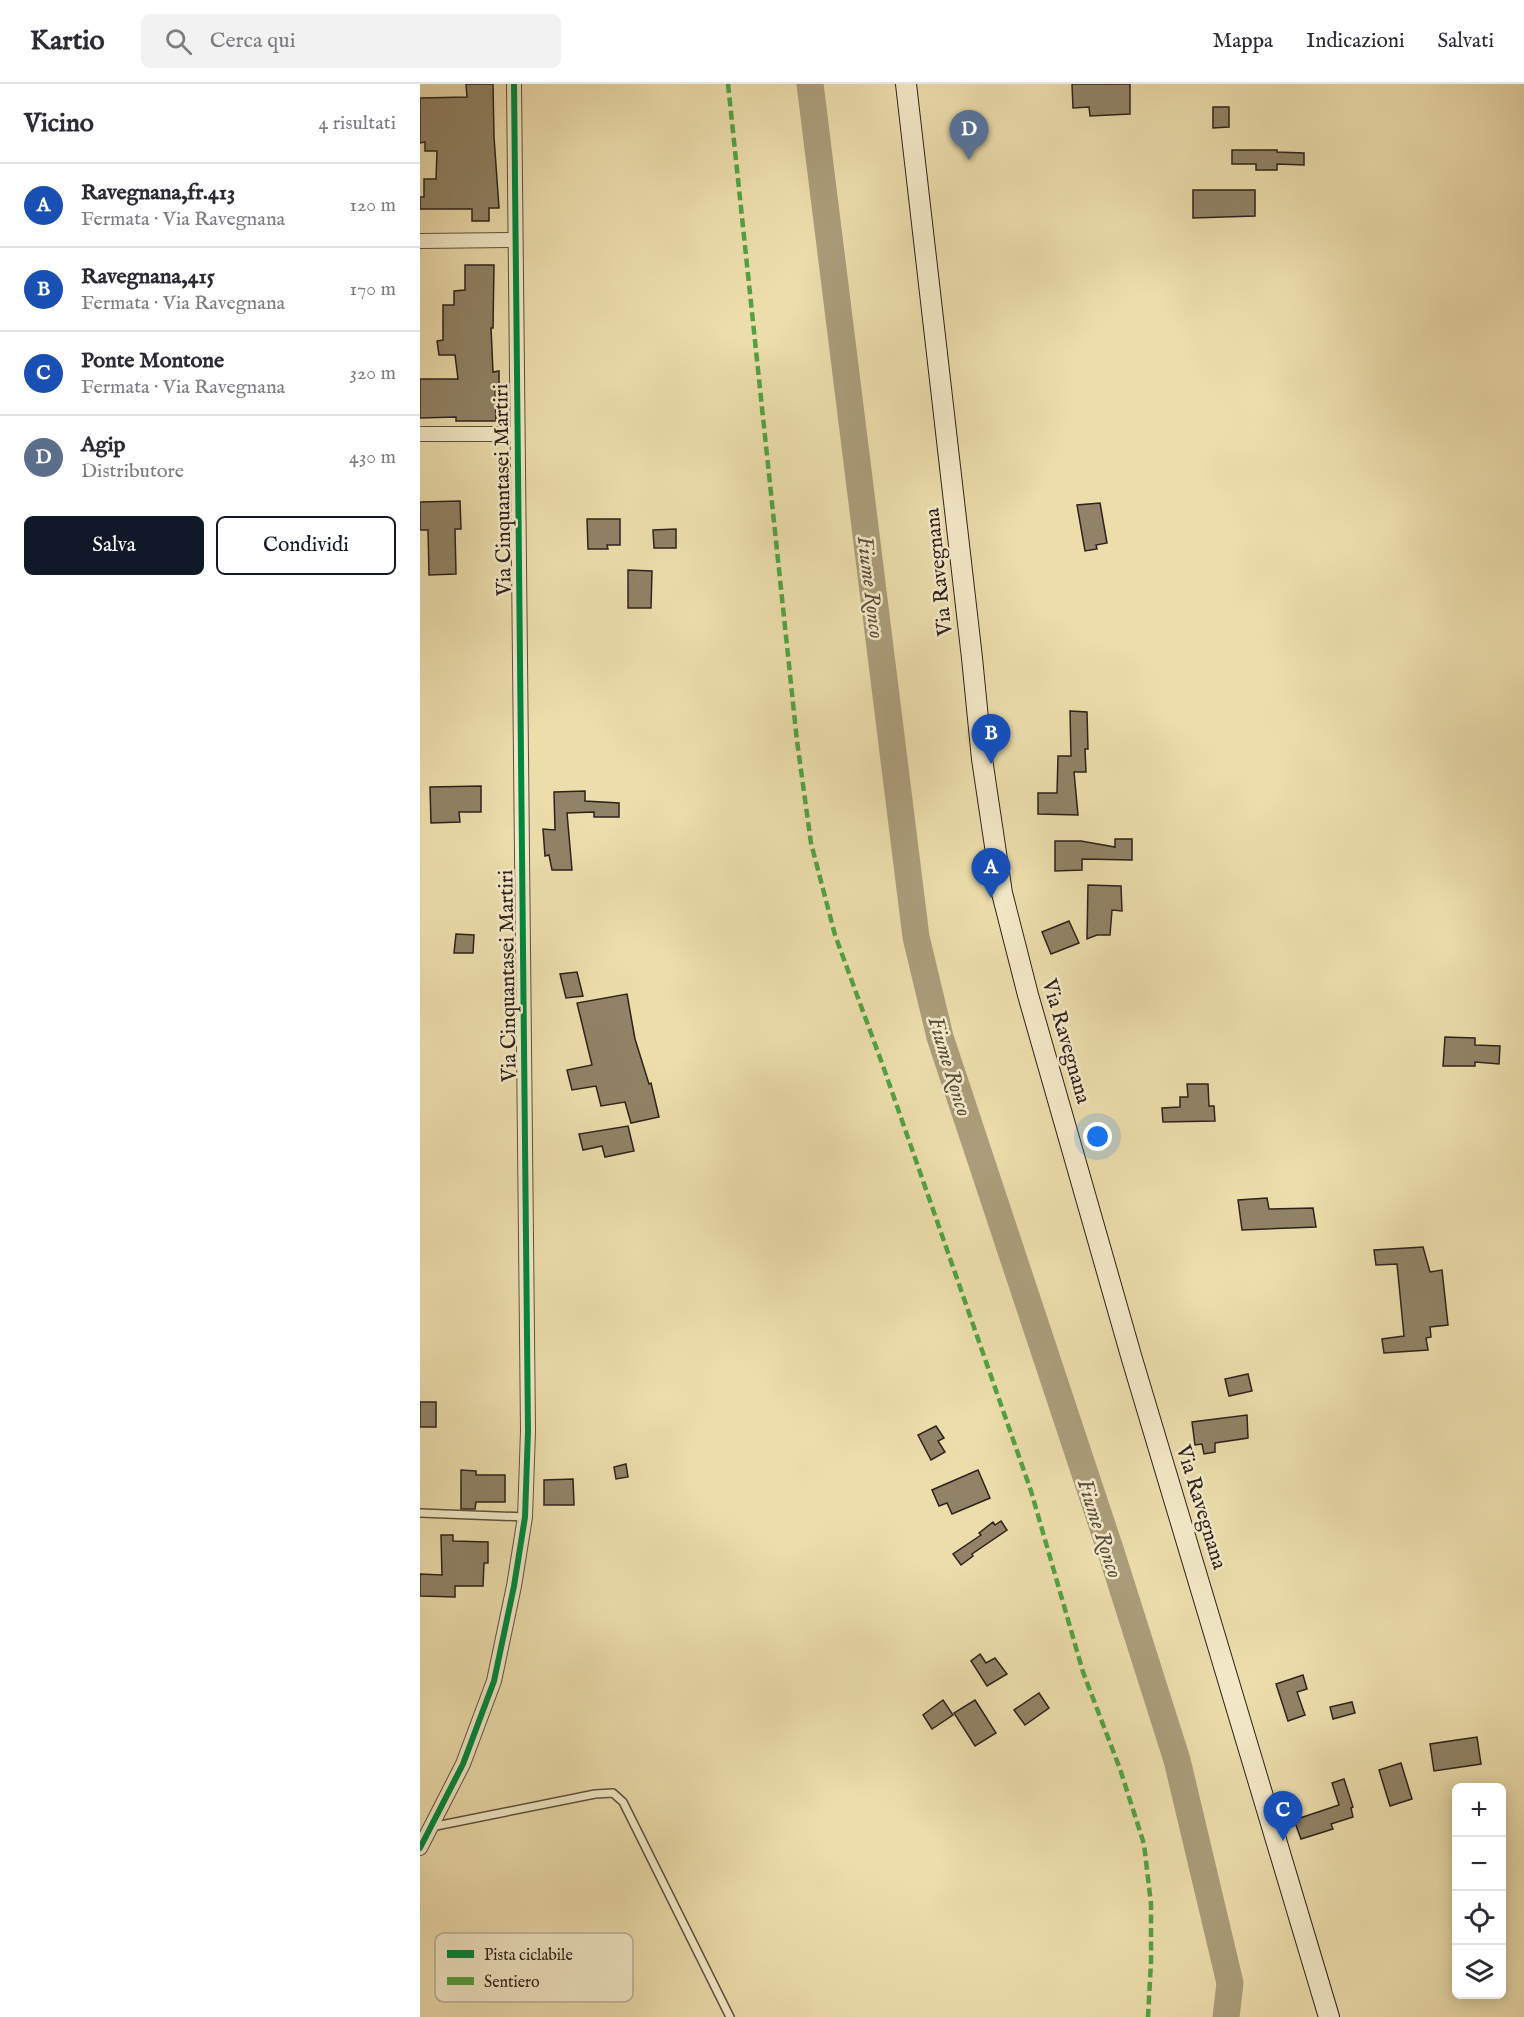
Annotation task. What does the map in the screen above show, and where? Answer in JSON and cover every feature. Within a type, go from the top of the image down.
[{"type":"main road","name":"Via Ravegnana","points":[[906,84],[970,635],[982,759],[1002,893],[1028,995],[1132,1359],[1329,2017]]},
{"type":"street","name":"Via Cinquantasei Martiri","points":[[420,1848],[463,1764],[495,1681],[525,1518],[527,1408],[514,84]]},
{"type":"street","points":[[420,241],[515,240]]},
{"type":"street","points":[[420,434],[517,434]]},
{"type":"lane","points":[[420,1513],[525,1518]]},
{"type":"lane","points":[[431,1827],[595,1794],[613,1793],[622,1802],[730,2017]]},
{"type":"building","points":[[466,84],[493,84],[499,208],[489,208],[489,221],[472,221],[472,209],[420,209],[420,197],[424,197],[424,179],[436,179],[437,151],[425,151],[425,142],[420,143],[420,98],[467,97]]},
{"type":"building","points":[[1072,84],[1130,84],[1130,114],[1090,116],[1089,107],[1073,108]]},
{"type":"building","points":[[1213,107],[1229,107],[1229,127],[1213,128]]},
{"type":"building","points":[[1232,150],[1277,150],[1277,152],[1304,153],[1304,165],[1277,164],[1277,170],[1256,170],[1256,164],[1232,164]]},
{"type":"building","points":[[1193,190],[1255,190],[1255,216],[1193,218]]},
{"type":"building","points":[[465,265],[494,265],[493,328],[491,328],[493,372],[499,371],[499,390],[495,390],[496,421],[456,421],[456,417],[420,418],[420,379],[458,379],[455,355],[439,355],[437,341],[443,340],[443,305],[454,305],[454,291],[465,290]]},
{"type":"building","points":[[460,501],[461,529],[455,529],[456,574],[429,575],[428,530],[420,530],[420,502]]},
{"type":"building","points":[[1100,503],[1107,543],[1096,545],[1097,549],[1085,551],[1077,505]]},
{"type":"building","points":[[587,519],[620,519],[620,545],[607,545],[608,549],[588,549]]},
{"type":"building","points":[[676,529],[676,548],[654,548],[653,530]]},
{"type":"building","points":[[628,570],[652,571],[651,608],[628,608]]},
{"type":"building","points":[[1070,711],[1087,712],[1086,772],[1074,772],[1078,815],[1038,814],[1038,793],[1057,793],[1058,756],[1071,756]]},
{"type":"building","points":[[481,786],[481,812],[459,812],[460,822],[431,823],[430,787]]},
{"type":"building","points":[[585,791],[585,801],[619,803],[619,817],[594,817],[594,812],[567,813],[572,870],[552,870],[549,855],[545,856],[543,829],[555,830],[554,792]]},
{"type":"building","points":[[1115,839],[1132,839],[1132,860],[1082,859],[1082,870],[1055,871],[1055,841],[1081,841],[1115,847]]},
{"type":"building","points":[[1088,885],[1121,886],[1122,911],[1112,910],[1110,935],[1097,935],[1087,939]]},
{"type":"building","points":[[1069,921],[1079,943],[1051,954],[1042,932]]},
{"type":"building","points":[[456,934],[474,935],[473,953],[454,953]]},
{"type":"building","points":[[577,972],[583,996],[566,998],[560,974]]},
{"type":"building","points":[[627,994],[635,1039],[649,1084],[651,1083],[659,1117],[631,1123],[625,1102],[601,1106],[596,1086],[572,1090],[567,1070],[592,1065],[577,1003]]},
{"type":"building","points":[[1445,1037],[1475,1038],[1475,1045],[1500,1046],[1499,1064],[1475,1062],[1475,1066],[1443,1066]]},
{"type":"building","points":[[1187,1084],[1208,1084],[1209,1106],[1214,1106],[1215,1121],[1163,1122],[1162,1108],[1180,1107],[1180,1097],[1188,1097]]},
{"type":"building","points":[[628,1126],[634,1151],[605,1157],[602,1146],[583,1150],[579,1134]]},
{"type":"building","points":[[1267,1198],[1269,1209],[1313,1208],[1316,1227],[1242,1230],[1238,1200]]},
{"type":"building","points":[[1423,1247],[1430,1272],[1442,1270],[1448,1325],[1430,1327],[1431,1337],[1426,1338],[1428,1350],[1384,1353],[1382,1339],[1404,1336],[1397,1264],[1376,1265],[1374,1250]]},
{"type":"building","points":[[1248,1374],[1252,1391],[1229,1396],[1225,1379]]},
{"type":"building","points":[[420,1402],[436,1402],[436,1427],[420,1427]]},
{"type":"building","points":[[1247,1415],[1248,1438],[1215,1443],[1215,1452],[1204,1454],[1202,1444],[1195,1445],[1192,1422]]},
{"type":"building","points":[[936,1426],[944,1438],[938,1441],[945,1452],[931,1460],[918,1435]]},
{"type":"building","points":[[626,1464],[628,1477],[616,1479],[614,1467]]},
{"type":"building","points":[[461,1470],[476,1471],[476,1475],[505,1475],[505,1502],[476,1502],[475,1509],[461,1509]]},
{"type":"building","points":[[978,1470],[990,1498],[952,1514],[947,1503],[939,1506],[932,1490]]},
{"type":"building","points":[[573,1479],[574,1505],[544,1505],[544,1480]]},
{"type":"building","points":[[1001,1521],[1007,1530],[972,1554],[973,1556],[961,1565],[953,1554],[981,1535],[979,1533],[993,1522],[995,1525]]},
{"type":"building","points":[[441,1535],[453,1535],[453,1541],[488,1542],[488,1563],[484,1563],[483,1586],[455,1586],[455,1597],[420,1596],[420,1574],[442,1575]]},
{"type":"building","points":[[980,1654],[986,1663],[995,1658],[1007,1674],[987,1686],[971,1661]]},
{"type":"building","points":[[1303,1675],[1307,1689],[1297,1692],[1305,1715],[1288,1721],[1276,1684]]},
{"type":"building","points":[[1039,1693],[1049,1708],[1025,1725],[1014,1710]]},
{"type":"building","points":[[943,1700],[953,1715],[932,1729],[923,1715]]},
{"type":"building","points":[[975,1700],[996,1733],[975,1746],[954,1713]]},
{"type":"building","points":[[1352,1702],[1355,1713],[1333,1719],[1330,1707]]},
{"type":"building","points":[[1477,1737],[1481,1764],[1434,1771],[1430,1744]]},
{"type":"building","points":[[1401,1763],[1412,1799],[1390,1806],[1379,1770]]},
{"type":"building","points":[[1344,1779],[1353,1807],[1351,1808],[1353,1817],[1331,1824],[1333,1829],[1301,1839],[1294,1820],[1339,1805],[1332,1783]]},
{"type":"waterway","name":"Fiume Ronco","points":[[810,84],[916,937],[940,1037],[1111,1552],[1177,1760],[1230,1983],[1226,2017]]},
{"type":"marked path","points":[[728,84],[797,741],[811,843],[835,935],[1031,1491],[1083,1672],[1120,1769],[1144,1844],[1151,1904],[1148,2017]]},
{"type":"cycle path","points":[[420,1848],[463,1764],[494,1681],[514,1586],[525,1517],[528,1431],[514,84]]},
{"type":"place","name":"Agip","points":[[969,160]]},
{"type":"place","name":"Ravegnana,415","points":[[991,764]]},
{"type":"place","name":"Ravegnana,fr.413","points":[[991,898]]},
{"type":"place","name":"Ponte Montone","points":[[1283,1841]]}]
